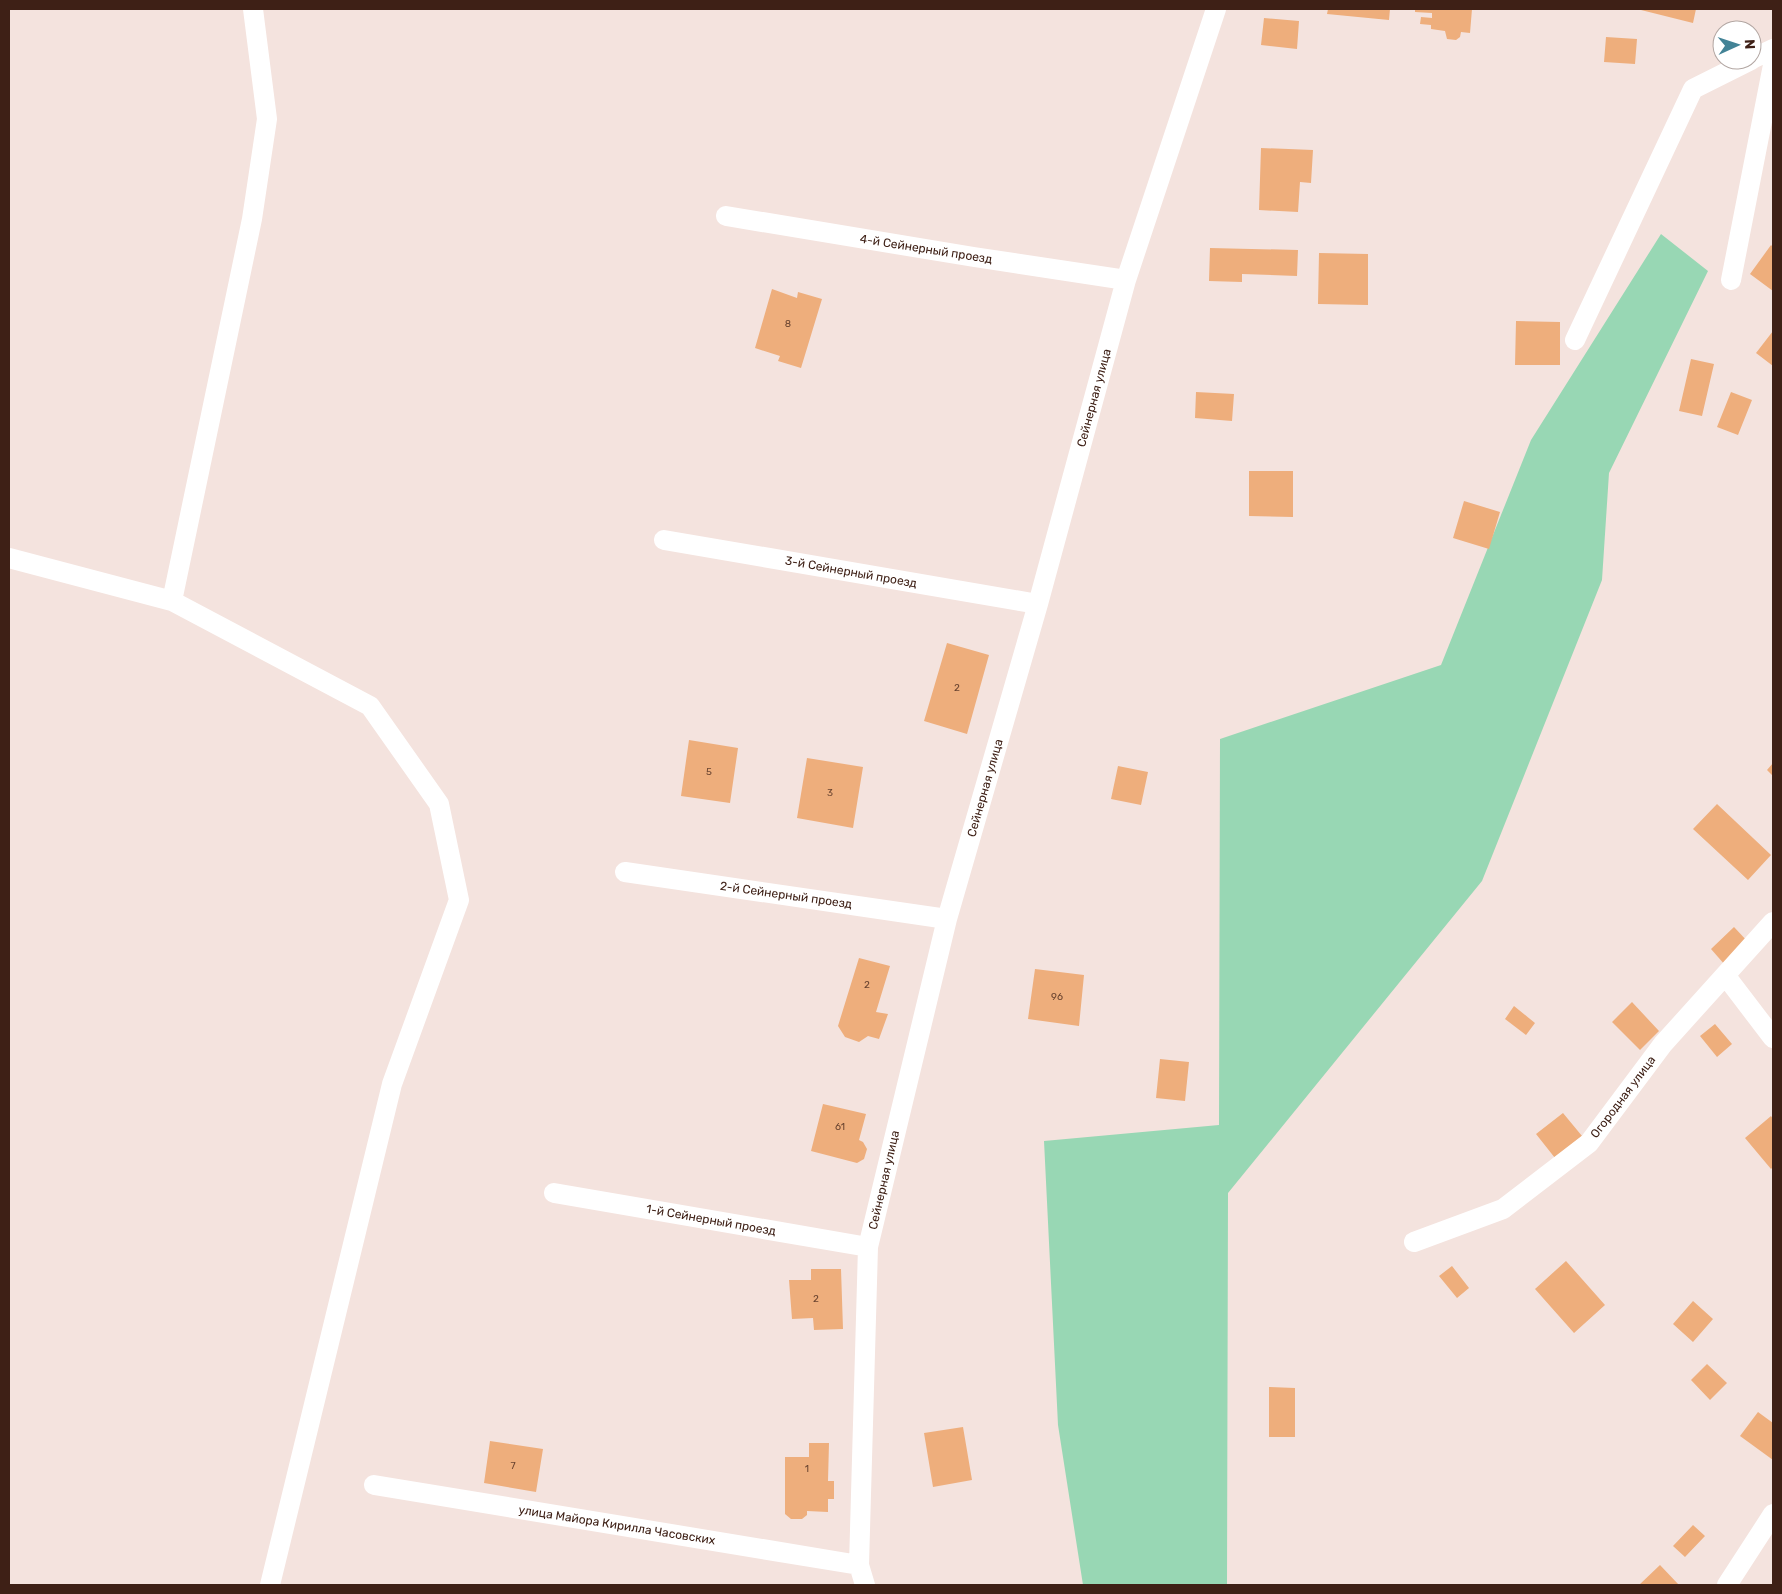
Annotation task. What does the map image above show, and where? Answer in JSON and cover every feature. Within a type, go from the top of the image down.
[{"type":"lane","points":[[172,601],[252,219],[267,119],[254,9]]},
{"type":"lane","name":"Сейнерная улица","points":[[865,1585],[860,1565],[868,1247],[947,919],[1038,604],[1126,280],[1216,9]]},
{"type":"lane","points":[[1731,280],[1773,65]]},
{"type":"lane","points":[[1576,340],[1693,89],[1731,70]]},
{"type":"lane","name":"4-й Сейнерный проезд","points":[[726,216],[1126,280]]},
{"type":"lane","name":"3-й Сейнерный проезд","points":[[664,540],[1038,604]]},
{"type":"lane","points":[[9,558],[172,601],[370,706],[439,804],[459,900],[392,1084],[270,1585]]},
{"type":"lane","name":"2-й Сейнерный проезд","points":[[626,872],[947,919]]},
{"type":"lane","name":"Огородная улица","points":[[1414,1242],[1503,1209],[1589,1142],[1663,1044],[1773,922]]},
{"type":"lane","points":[[1725,975],[1773,1038]]},
{"type":"lane","name":"1-й Сейнерный проезд","points":[[554,1193],[868,1247]]},
{"type":"lane","name":"улица Майора Кирилла Часовских","points":[[374,1485],[860,1565]]},
{"type":"lane","points":[[1727,1585],[1773,1514]]},
{"type":"green space","points":[[1661,234],[1708,271],[1609,473],[1602,580],[1482,881],[1228,1193],[1227,1585],[1083,1585],[1058,1425],[1044,1141],[1219,1125],[1220,739],[1441,665],[1531,440]]},
{"type":"building","points":[[1328,9],[1390,9],[1389,20],[1327,14]]},
{"type":"building","points":[[1415,9],[1472,9],[1470,33],[1461,32],[1460,37],[1456,40],[1447,39],[1445,31],[1431,29],[1431,25],[1420,24],[1421,17],[1432,18],[1432,13],[1415,12]]},
{"type":"building","points":[[1637,9],[1696,9],[1693,23]]},
{"type":"building","points":[[1264,18],[1299,21],[1297,49],[1261,45]]},
{"type":"building","points":[[1606,37],[1637,39],[1635,64],[1604,62]]},
{"type":"building","points":[[1261,148],[1313,150],[1311,183],[1300,182],[1298,212],[1259,210]]},
{"type":"building","points":[[1771,245],[1773,247],[1773,291],[1750,274]]},
{"type":"building","points":[[1210,248],[1298,250],[1297,276],[1242,274],[1242,282],[1209,281]]},
{"type":"building","points":[[1319,253],[1368,254],[1368,305],[1318,304]]},
{"type":"building","points":[[772,289],[797,298],[798,292],[822,299],[801,368],[778,361],[780,356],[755,348]]},
{"type":"building","points":[[1516,321],[1560,322],[1560,365],[1515,365]]},
{"type":"building","points":[[1773,331],[1773,366],[1756,353]]},
{"type":"building","points":[[1691,359],[1714,364],[1702,416],[1679,411]]},
{"type":"building","points":[[1196,392],[1234,394],[1232,421],[1195,418]]},
{"type":"building","points":[[1731,392],[1752,400],[1738,435],[1717,427]]},
{"type":"building","points":[[1249,471],[1293,471],[1293,517],[1249,516]]},
{"type":"building","points":[[1464,501],[1500,512],[1489,549],[1453,538]]},
{"type":"building","points":[[947,643],[989,655],[967,734],[924,721]]},
{"type":"building","points":[[689,740],[738,748],[730,803],[681,796]]},
{"type":"building","points":[[807,758],[863,767],[853,828],[797,818]]},
{"type":"building","points":[[1773,763],[1773,776],[1767,770]]},
{"type":"building","points":[[1118,766],[1148,772],[1141,805],[1111,799]]},
{"type":"building","points":[[1717,804],[1771,855],[1748,880],[1693,829]]},
{"type":"building","points":[[1734,927],[1749,943],[1725,965],[1711,949]]},
{"type":"building","points":[[859,958],[890,966],[876,1012],[888,1014],[879,1039],[868,1036],[859,1042],[845,1037],[838,1026]]},
{"type":"building","points":[[1035,969],[1084,975],[1079,1026],[1028,1019]]},
{"type":"building","points":[[1632,1002],[1659,1031],[1640,1050],[1612,1022]]},
{"type":"building","points":[[1514,1006],[1535,1023],[1526,1035],[1505,1019]]},
{"type":"building","points":[[1715,1024],[1732,1044],[1717,1057],[1700,1036]]},
{"type":"building","points":[[1160,1059],[1189,1062],[1185,1101],[1156,1098]]},
{"type":"building","points":[[823,1104],[866,1114],[859,1140],[863,1142],[867,1149],[864,1159],[857,1163],[811,1151]]},
{"type":"building","points":[[1563,1113],[1582,1136],[1555,1158],[1536,1134]]},
{"type":"building","points":[[1771,1116],[1773,1119],[1773,1167],[1771,1169],[1745,1138]]},
{"type":"building","points":[[1566,1261],[1605,1305],[1574,1333],[1535,1289]]},
{"type":"building","points":[[1452,1266],[1469,1288],[1457,1298],[1439,1276]]},
{"type":"building","points":[[811,1269],[841,1269],[843,1329],[814,1330],[813,1318],[792,1319],[789,1280],[811,1280]]},
{"type":"building","points":[[1693,1301],[1713,1319],[1693,1342],[1673,1324]]},
{"type":"building","points":[[1707,1364],[1727,1383],[1710,1400],[1691,1380]]},
{"type":"building","points":[[1269,1387],[1295,1388],[1295,1437],[1269,1437]]},
{"type":"building","points":[[1758,1412],[1773,1423],[1773,1460],[1740,1436]]},
{"type":"building","points":[[963,1427],[972,1480],[933,1487],[924,1433]]},
{"type":"building","points":[[490,1441],[543,1449],[536,1492],[484,1483]]},
{"type":"building","points":[[809,1443],[829,1443],[828,1481],[834,1481],[834,1499],[828,1499],[828,1512],[807,1511],[807,1515],[802,1519],[791,1519],[785,1514],[785,1457],[809,1457]]},
{"type":"building","points":[[1693,1525],[1705,1536],[1685,1557],[1673,1546]]},
{"type":"building","points":[[1660,1565],[1679,1585],[1639,1585]]}]
